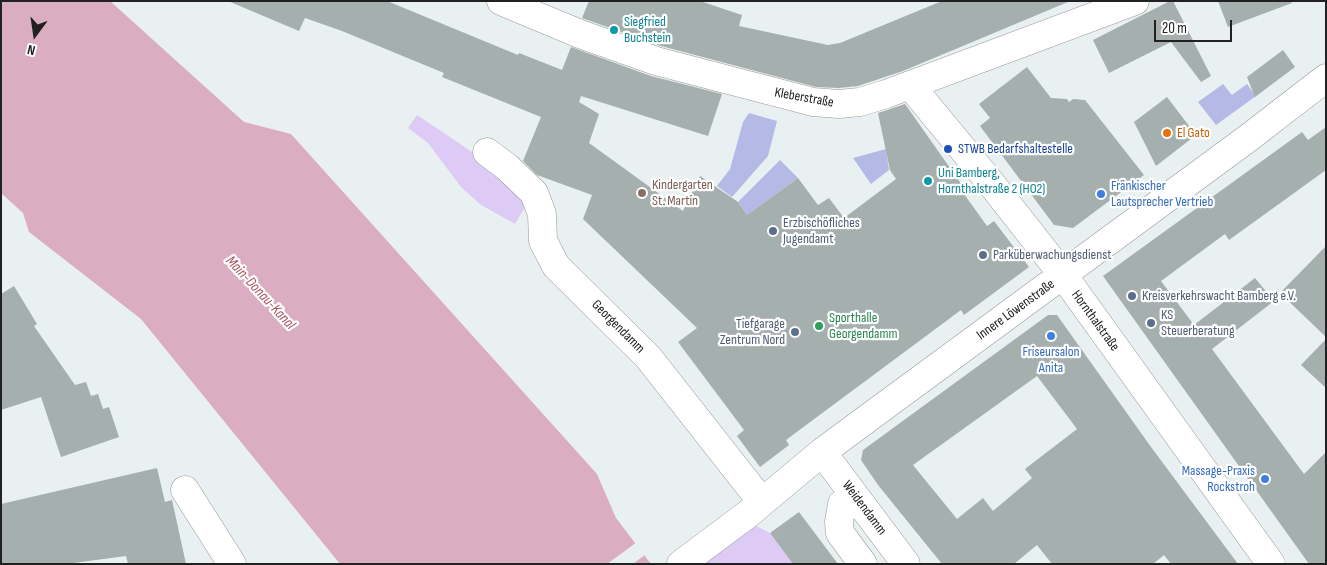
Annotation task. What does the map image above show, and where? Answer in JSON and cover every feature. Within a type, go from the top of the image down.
[{"type":"street","name":"Kleberstraße","points":[[501,1],[580,34],[656,60],[813,102],[839,104],[860,102],[910,85],[1135,1]]},
{"type":"street","name":"Innere Löwenstraße","points":[[681,564],[732,526],[822,452],[1247,139],[1326,78]]},
{"type":"street","name":"Hornthalstraße","points":[[910,85],[1062,275],[1271,564]]},
{"type":"street","name":"Georgendamm","points":[[487,152],[507,166],[534,193],[542,214],[543,241],[556,266],[648,357],[762,502]]},
{"type":"street","name":"Weidendamm","points":[[822,452],[906,564]]},
{"type":"street","points":[[185,490],[232,564]]},
{"type":"street","points":[[854,495],[842,504],[839,522],[840,533],[863,564]]},
{"type":"shaded area","points":[[1223,84],[1232,95],[1247,84],[1256,96],[1216,125],[1198,102]]},
{"type":"shaded area","points":[[749,113],[777,121],[768,156],[732,197],[717,186],[730,169],[743,122]]},
{"type":"shaded area","points":[[417,115],[481,158],[528,202],[515,224],[481,205],[461,187],[428,143],[408,128]]},
{"type":"shaded area","points":[[886,149],[889,170],[871,184],[853,158]]},
{"type":"shaded area","points":[[780,160],[798,178],[747,215],[738,202]]},
{"type":"shaded area","points":[[735,515],[770,533],[793,564],[672,564]]},
{"type":"water","name":"Main-Donau-Kanal","points":[[1,1],[110,1],[244,122],[291,134],[597,474],[616,518],[651,564],[340,564],[141,319],[29,232],[23,213],[1,193]]},
{"type":"pier","points":[[637,542],[646,554],[633,564],[607,564]]},
{"type":"building","points":[[228,1],[387,1],[518,55],[519,53],[562,70],[571,47],[651,76],[722,94],[708,136],[581,96],[579,102],[599,114],[589,143],[683,211],[700,176],[738,202],[747,215],[798,178],[818,205],[829,198],[844,218],[896,179],[890,170],[878,113],[905,104],[967,192],[964,194],[987,226],[994,221],[1029,267],[964,315],[961,310],[786,440],[789,445],[760,467],[737,436],[744,430],[678,342],[697,328],[583,219],[592,195],[537,175],[523,161],[541,117],[442,77],[444,73],[342,31],[305,18],[299,31]]},
{"type":"building","points":[[589,1],[700,1],[742,15],[739,26],[828,45],[840,43],[942,1],[1068,2],[903,71],[858,86],[839,88],[816,87],[661,46],[582,18]]},
{"type":"building","points":[[1173,1],[1211,76],[1201,82],[1171,42],[1109,73],[1093,40]]},
{"type":"building","points":[[1218,1],[1291,1],[1292,3],[1228,27]]},
{"type":"building","points":[[1283,50],[1295,67],[1255,97],[1247,77]]},
{"type":"building","points":[[1027,67],[1051,98],[1067,99],[1069,102],[1073,99],[1085,100],[1144,175],[1073,228],[1054,225],[980,126],[990,118],[979,104]]},
{"type":"building","points":[[1167,97],[1196,135],[1156,166],[1134,122]]},
{"type":"building","points":[[1326,127],[1326,170],[1229,240],[1225,234],[1161,281],[1194,325],[1255,278],[1274,301],[1212,349],[1304,474],[1326,452],[1326,564],[1309,564],[1103,276],[1302,132],[1308,140]]},
{"type":"building","points":[[1326,246],[1326,337],[1280,293]]},
{"type":"building","points":[[14,286],[37,324],[34,326],[75,385],[86,382],[91,396],[98,394],[103,409],[109,407],[119,437],[61,457],[41,397],[1,410],[1,294]]},
{"type":"building","points":[[1048,315],[1057,315],[1151,447],[1238,564],[1171,564],[1164,555],[1153,564],[1052,564],[1037,545],[1014,564],[942,564],[878,485],[861,460],[863,450]],"holes":[[[1037,376],[1077,429],[1025,469],[1032,478],[993,511],[983,498],[957,519],[913,465]]]},
{"type":"building","points":[[1326,339],[1326,388],[1301,365]]},
{"type":"building","points":[[157,468],[165,502],[172,500],[186,564],[128,564],[126,556],[66,564],[1,564],[1,504]]},
{"type":"building","points":[[799,512],[838,564],[793,564],[770,533]]},
{"type":"place","name":"Siegfried Buchstein","points":[[614,30]]},
{"type":"place","name":"El Gato","points":[[1167,133]]},
{"type":"place","name":"STWB Bedarfshaltestelle","points":[[948,149]]},
{"type":"place","name":"Uni Bamberg, Hornthalstraße 2 (HO2)","points":[[928,181]]},
{"type":"place","name":"Kindergarten St. Martin","points":[[642,193]]},
{"type":"place","name":"Fränkischer Lautsprecher Vertrieb","points":[[1101,194]]},
{"type":"place","name":"Erzbischöfliches Jugendamt","points":[[773,231]]},
{"type":"place","name":"Parküberwachungsdienst","points":[[983,255]]},
{"type":"place","name":"Kreisverkehrswacht Bamberg e.V.","points":[[1132,296]]},
{"type":"place","name":"KS Steuerberatung","points":[[1151,323]]},
{"type":"place","name":"Sporthalle Georgendamm","points":[[819,326]]},
{"type":"place","name":"Tiefgarage Zentrum Nord","points":[[795,332]]},
{"type":"place","name":"Friseursalon Anita","points":[[1051,336]]},
{"type":"place","name":"Massage-Praxis Rockstroh","points":[[1265,479]]}]
